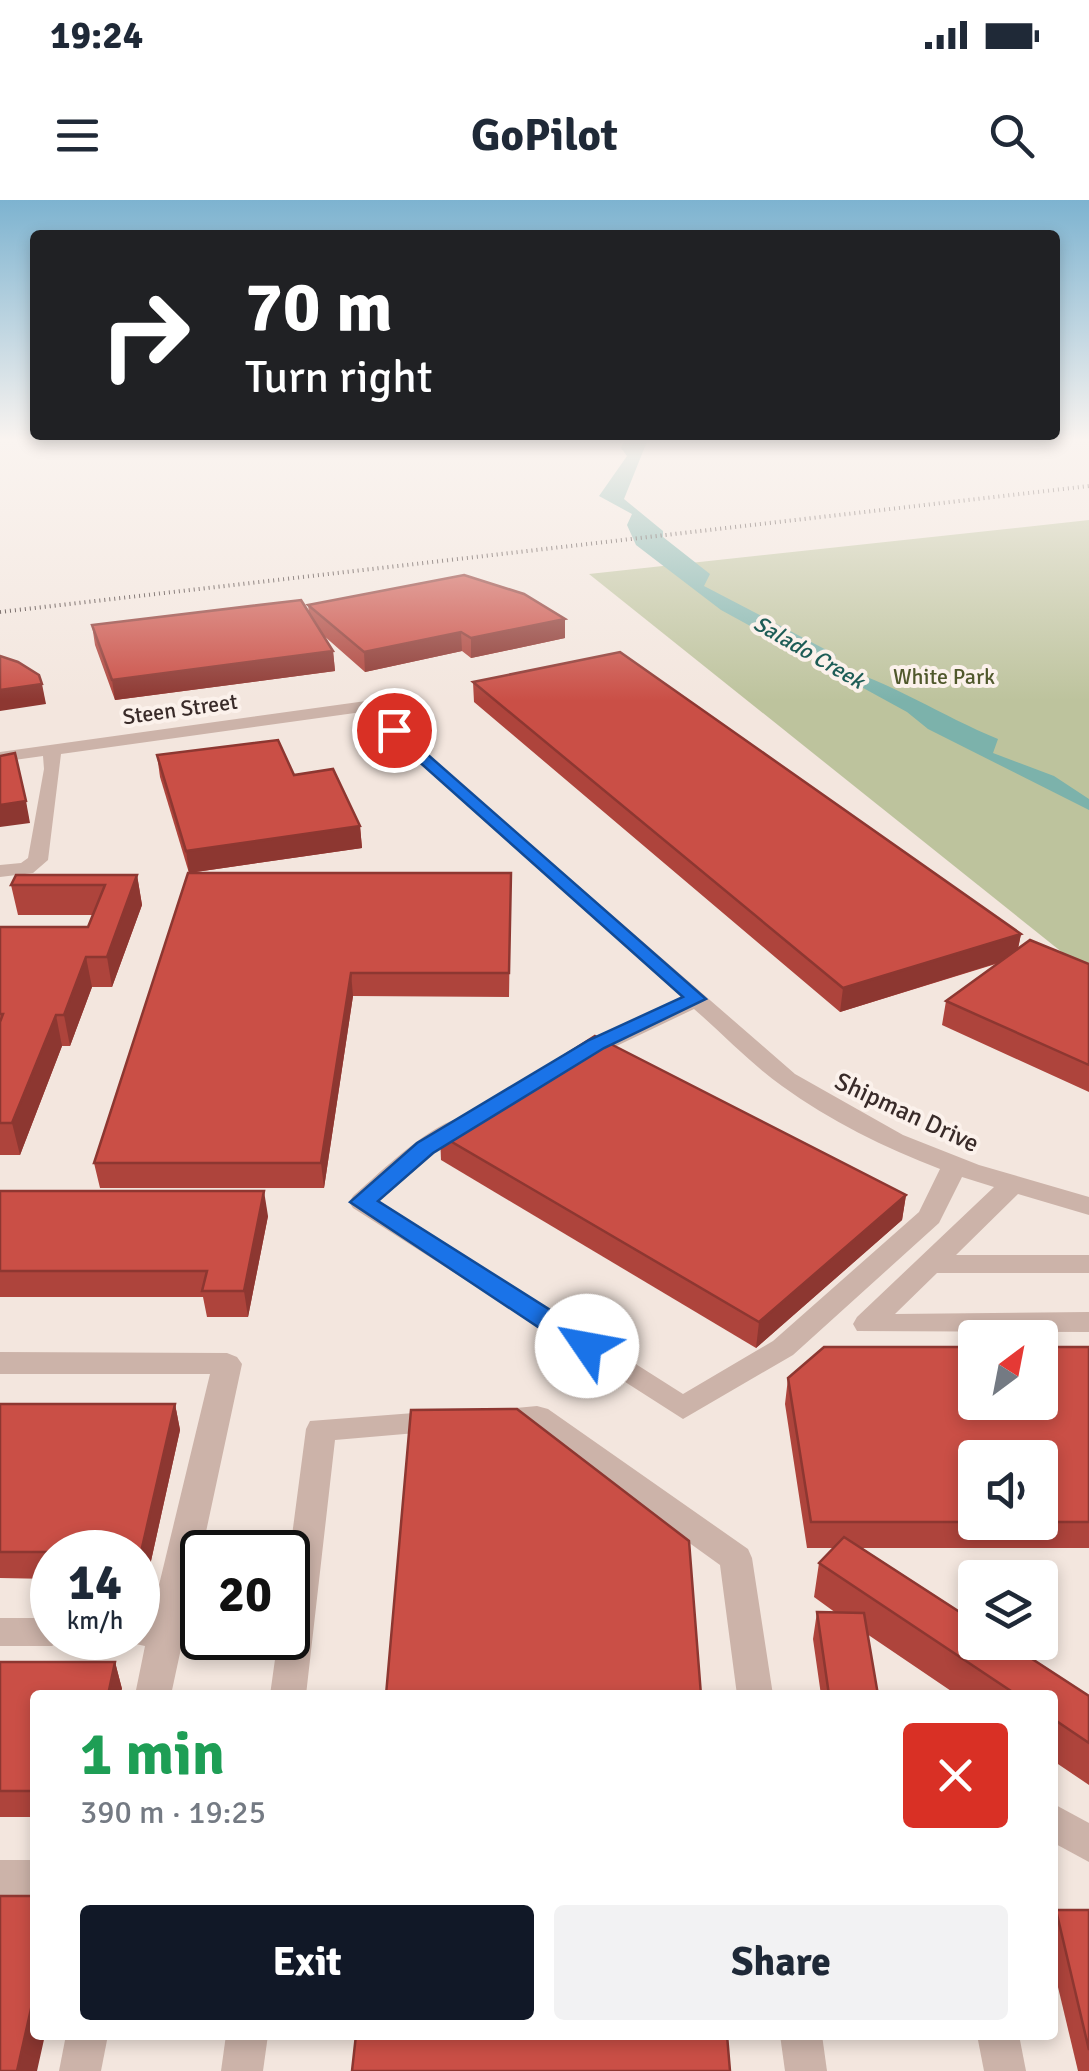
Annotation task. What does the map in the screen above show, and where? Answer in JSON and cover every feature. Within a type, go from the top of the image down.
[{"type":"street","name":"Steen Street","points":[[0,756],[366,706]]},
{"type":"street","name":"Shipman Drive","points":[[366,706],[817,1102],[954,1167],[1089,1206]]},
{"type":"street","points":[[0,872],[26,869],[38,860],[53,769],[52,750]]},
{"type":"street","points":[[550,1072],[596,1044],[696,999]]},
{"type":"street","points":[[596,1044],[632,1062]]},
{"type":"street","points":[[487,1110],[425,1148],[362,1202],[683,1408],[773,1356],[921,1212],[954,1167]]},
{"type":"street","points":[[1012,1185],[867,1324],[1089,1322]]},
{"type":"street","points":[[930,1264],[1089,1264]]},
{"type":"street","points":[[0,1363],[227,1364],[160,1600]]},
{"type":"street","points":[[289,1690],[321,1429],[537,1417],[736,1558],[754,1690]]},
{"type":"street","points":[[0,1632],[30,1632]]},
{"type":"street","points":[[152,1660],[153,1690]]},
{"type":"street","points":[[1058,1824],[1089,1844]]},
{"type":"street","points":[[0,1879],[30,1879]]},
{"type":"street","points":[[80,2071],[86,2040]]},
{"type":"street","points":[[242,2071],[246,2040]]},
{"type":"street","points":[[802,2040],[806,2071]]},
{"type":"street","points":[[999,2040],[1005,2071]]},
{"type":"green space","name":"White Park","points":[[1031,526],[1089,526],[1089,965],[1068,957],[589,574]]},
{"type":"water","name":"Salado Creek","points":[[628,526],[657,526],[663,537],[710,574],[704,586],[836,655],[830,658],[833,665],[998,739],[993,753],[1054,776],[1089,799],[1089,810],[928,729],[907,712],[721,610],[636,545]]},
{"type":"building","points":[[464,575],[524,594],[565,619],[471,638],[461,632],[364,652],[308,605]]},
{"type":"building","points":[[301,600],[333,651],[112,680],[92,625]]},
{"type":"building","points":[[620,652],[1021,934],[843,988],[473,682]]},
{"type":"building","points":[[0,656],[39,675],[42,684],[0,690]]},
{"type":"building","points":[[278,740],[294,775],[333,769],[360,826],[186,851],[157,755]]},
{"type":"building","points":[[15,753],[26,801],[0,805],[0,756]]},
{"type":"building","points":[[188,873],[511,873],[509,973],[351,973],[321,1163],[94,1163]]},
{"type":"building","points":[[16,875],[137,875],[107,957],[86,957],[64,1015],[56,1015],[12,1123],[0,1123],[0,927],[88,927],[105,885],[11,885]]},
{"type":"building","points":[[1030,940],[1089,964],[1089,1065],[946,1001]]},
{"type":"building","points":[[595,1036],[906,1195],[759,1322],[440,1135]]},
{"type":"building","points":[[0,1191],[264,1191],[244,1291],[202,1291],[207,1271],[0,1271]]},
{"type":"building","points":[[824,1347],[958,1347],[958,1420],[1058,1420],[1058,1347],[1089,1347],[1089,1522],[1058,1522],[1058,1440],[958,1440],[958,1522],[811,1522],[788,1378]]},
{"type":"building","points":[[0,1404],[175,1404],[146,1530],[30,1530],[30,1552],[0,1552]]},
{"type":"building","points":[[517,1409],[689,1541],[701,1690],[386,1690],[411,1410]]},
{"type":"building","points":[[844,1537],[958,1611],[958,1656],[819,1563]]},
{"type":"building","points":[[817,1612],[864,1613],[877,1690],[828,1690]]},
{"type":"building","points":[[964,1660],[1034,1660],[1089,1696],[1089,1743],[1058,1722],[1058,1690],[1010,1690]]},
{"type":"building","points":[[0,1662],[115,1662],[109,1690],[30,1690],[30,1791],[0,1791]]},
{"type":"building","points":[[0,1896],[30,1896],[30,2013],[17,2071],[0,2071]]},
{"type":"building","points":[[1058,1910],[1089,1910],[1089,2050],[1058,1918]]},
{"type":"building","points":[[355,2040],[727,2040],[730,2071],[352,2071]]},
{"type":"railway","points":[[0,612],[741,526]]},
{"type":"route","points":[[394,730],[696,999],[596,1044],[425,1148],[362,1202],[587,1346]]}]
